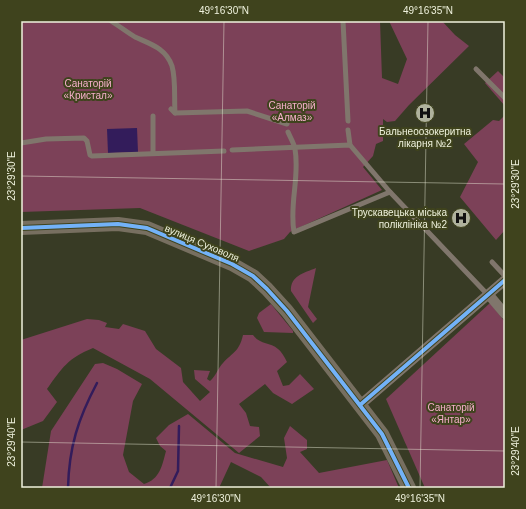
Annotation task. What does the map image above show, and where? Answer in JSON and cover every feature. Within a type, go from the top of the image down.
[{"type":"street","name":"вулиця Суховоля","points":[[21,228],[118,224],[133,225],[170,237],[236,266],[253,276],[267,289],[360,405],[390,448],[409,488]]},
{"type":"street","points":[[360,405],[438,336],[489,295],[505,280]]},
{"type":"street","points":[[489,295],[505,314]]},
{"type":"lane","points":[[112,21],[134,36],[158,48],[166,56],[172,66],[173,111],[247,111],[287,124]]},
{"type":"lane","points":[[343,21],[348,121]]},
{"type":"lane","points":[[476,69],[505,98]]},
{"type":"lane","points":[[153,116],[153,154]]},
{"type":"lane","points":[[348,130],[350,145],[390,192],[489,295]]},
{"type":"lane","points":[[288,132],[295,148],[296,180],[292,206],[294,232],[390,192]]},
{"type":"lane","points":[[21,143],[46,139],[84,138],[87,141],[90,155],[92,156],[224,151]]},
{"type":"lane","points":[[232,150],[350,145]]},
{"type":"lane","points":[[492,262],[505,276]]},
{"type":"green space","points":[[21,21],[380,21],[382,78],[398,84],[407,59],[389,21],[442,21],[455,35],[469,46],[409,105],[395,121],[387,122],[383,119],[383,141],[376,144],[373,156],[363,167],[382,190],[290,232],[284,239],[249,251],[140,208],[21,212]]},
{"type":"green space","points":[[498,71],[505,78],[505,106],[485,83]]},
{"type":"green space","points":[[505,115],[505,230],[496,240],[460,197],[478,162],[464,144],[493,120],[499,121]]},
{"type":"green space","points":[[316,268],[308,307],[317,319],[313,323],[291,291],[291,286],[295,278]]},
{"type":"green space","name":"Санаторій «Янтар»","points":[[490,303],[505,322],[505,488],[425,488],[386,399]]},
{"type":"green space","points":[[271,304],[293,331],[293,333],[264,332],[257,318],[259,313]]},
{"type":"green space","points":[[87,319],[99,320],[107,323],[105,327],[119,329],[123,324],[145,331],[156,349],[181,368],[183,382],[200,401],[210,392],[195,379],[194,370],[210,371],[207,379],[210,381],[221,365],[238,348],[243,335],[253,335],[281,352],[287,362],[277,371],[283,386],[289,385],[300,374],[314,389],[292,404],[273,393],[265,384],[239,404],[246,413],[250,426],[259,427],[260,436],[239,453],[150,379],[93,348],[77,356],[66,364],[47,389],[57,402],[43,421],[21,430],[21,340]]},
{"type":"green space","points":[[103,363],[117,369],[142,384],[133,401],[123,455],[129,472],[144,484],[154,479],[162,467],[165,457],[166,451],[160,446],[156,438],[169,425],[188,414],[235,453],[283,467],[287,458],[284,438],[290,426],[307,440],[307,449],[300,452],[319,473],[387,460],[399,488],[271,488],[261,477],[231,462],[219,488],[42,488],[51,431],[95,364]]},
{"type":"shaded area","points":[[137,128],[138,152],[108,153],[107,129]]},
{"type":"waterway","points":[[68,488],[70,459],[76,434],[90,396],[97,383]]},
{"type":"waterway","points":[[170,488],[178,471],[179,426]]},
{"type":"cycle path","points":[[21,228],[118,224],[147,228],[232,264],[253,276],[287,311],[382,434],[409,488]]},
{"type":"cycle path","points":[[360,405],[505,280]]},
{"type":"place","name":"Бальнеоозокеритна лікарня №2","points":[[425,113]]},
{"type":"place","name":"Трускавецька міська поліклініка №2","points":[[461,218]]},
{"type":"park label","name":"Санаторій «Кристал»","points":[[88,88]]},
{"type":"park label","name":"Санаторій «Алмаз»","points":[[292,110]]}]
